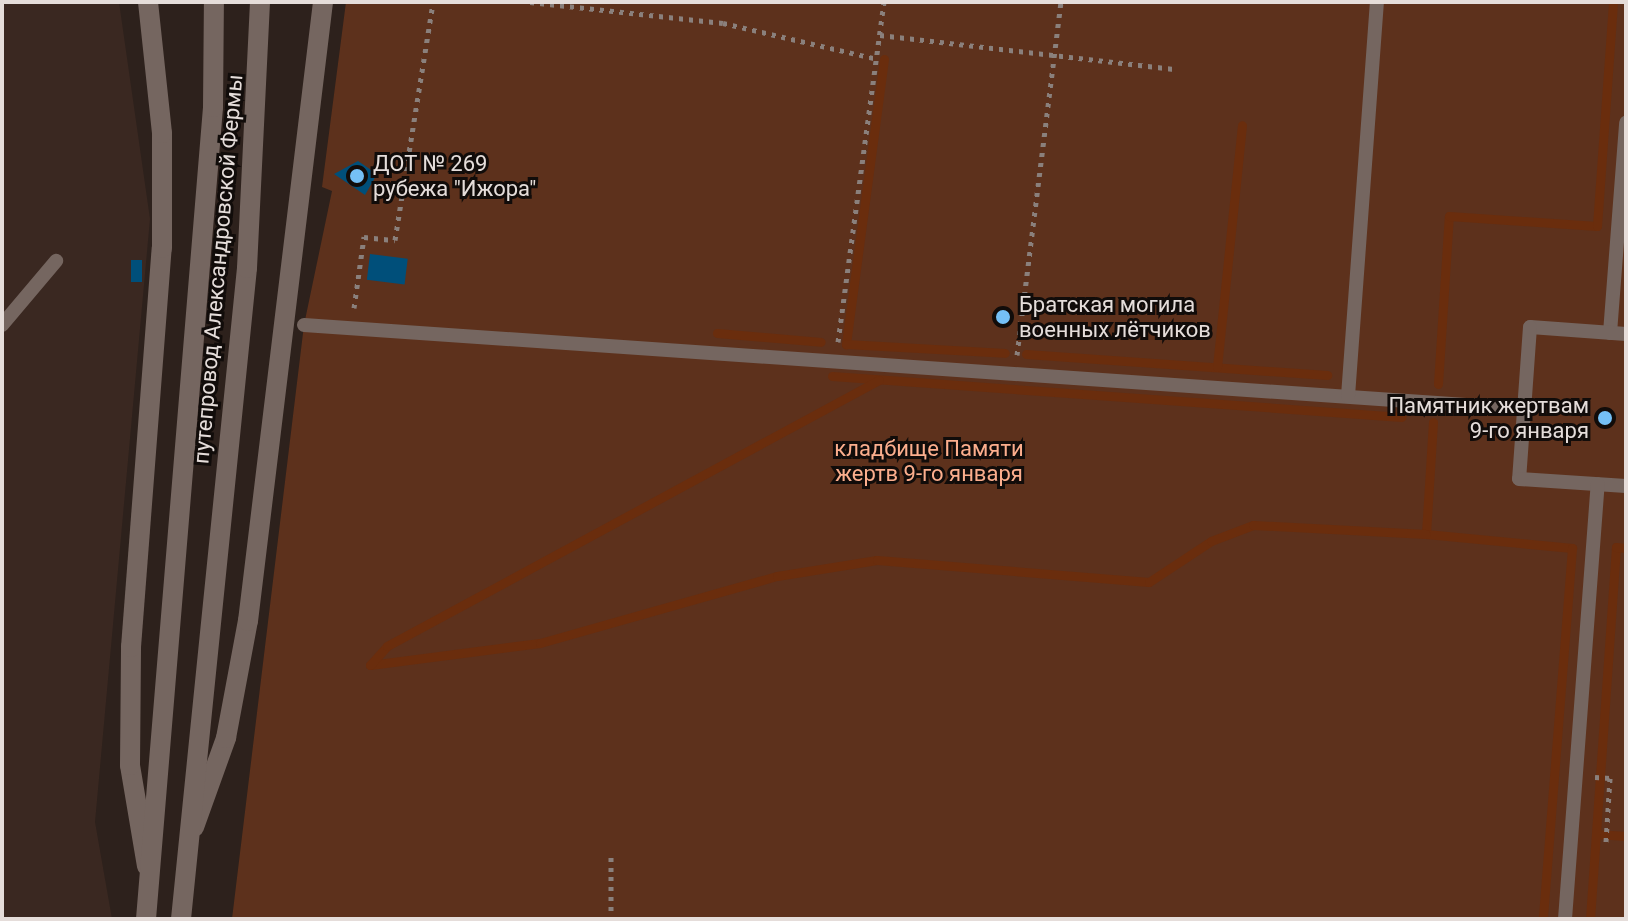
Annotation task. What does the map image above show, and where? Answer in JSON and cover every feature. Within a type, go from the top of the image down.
[{"type":"main road","points":[[146,919],[150,882],[130,765],[131,647],[162,248],[162,133],[148,2]]},
{"type":"main road","name":"путепровод Александровской Фермы","points":[[150,882],[174,537],[212,121],[214,2]]},
{"type":"main road","name":"путепровод Александровской Фермы","points":[[190,839],[247,268],[260,2]]},
{"type":"main road","points":[[181,919],[190,839],[226,738],[248,621],[323,2]]},
{"type":"lane","points":[[1348,396],[1377,2]]},
{"type":"lane","points":[[1610,333],[1626,123]]},
{"type":"lane","points":[[2,325],[56,261]]},
{"type":"lane","points":[[304,325],[1524,409]]},
{"type":"lane","points":[[1626,334],[1530,327],[1519,479],[1626,486]]},
{"type":"lane","points":[[1565,919],[1598,484]]},
{"type":"path","points":[[352,329],[364,237],[395,240],[433,2]]},
{"type":"path","points":[[530,2],[723,23],[874,58]]},
{"type":"path","points":[[835,362],[884,2]]},
{"type":"path","points":[[1015,372],[1061,2]]},
{"type":"path","points":[[880,35],[1176,69]]},
{"type":"path","points":[[1606,842],[1610,778]]},
{"type":"path","points":[[611,857],[611,919]]},
{"type":"shaded area","points":[[2,2],[119,2],[150,219],[95,822],[112,919],[2,919]]},
{"type":"green space","name":"кладбище Памяти жертв 9-го января","points":[[346,2],[1626,2],[1626,919],[232,919],[304,325],[332,191],[322,187]]},
{"type":"building","name":"ДОТ № 269 рубежа \"Ижора\"","points":[[358,161],[377,174],[365,195],[334,174]]},
{"type":"building","points":[[370,254],[408,259],[405,284],[367,280]]},
{"type":"building","points":[[131,260],[142,260],[142,282],[131,282]]},
{"type":"waterway","points":[[1438,384],[1449,216],[1597,226],[1613,2]]},
{"type":"waterway","points":[[884,59],[846,344],[1005,353]]},
{"type":"waterway","points":[[1217,367],[1242,125]]},
{"type":"waterway","points":[[717,333],[821,342]]},
{"type":"waterway","points":[[1026,354],[1327,375]]},
{"type":"waterway","points":[[832,376],[1402,417]]},
{"type":"waterway","points":[[370,665],[387,646],[879,380]]},
{"type":"waterway","points":[[1433,422],[1426,534],[1572,548],[1543,919]]},
{"type":"waterway","points":[[370,665],[540,643],[777,576],[877,560],[1149,582],[1211,541],[1253,525],[1426,534]]},
{"type":"waterway","points":[[1590,919],[1616,547],[1626,548]]},
{"type":"waterway","points":[[1596,834],[1626,836]]},
{"type":"place","name":"ДОТ № 269 рубежа \"Ижора\"","points":[[357,176]]},
{"type":"place","name":"Братская могила военных лётчиков","points":[[1003,317]]},
{"type":"place","name":"Памятник жертвам 9-го января","points":[[1605,418]]}]
